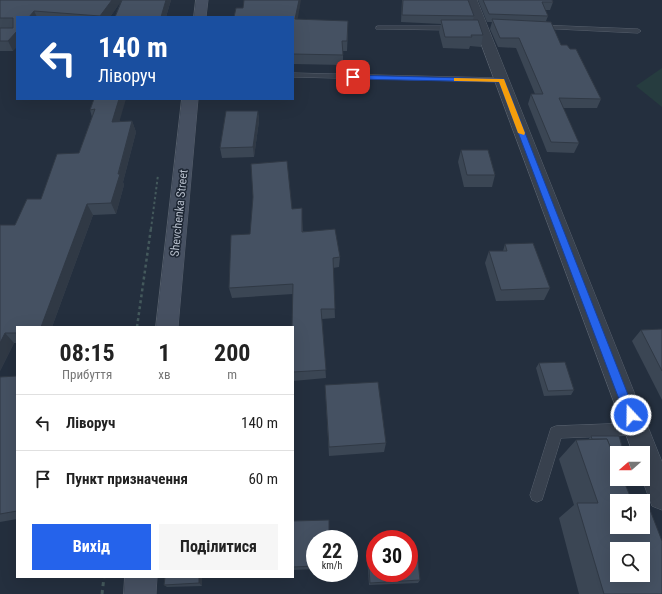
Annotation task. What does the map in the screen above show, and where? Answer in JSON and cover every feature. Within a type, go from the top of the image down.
[{"type":"street","points":[[200,16],[202,0]]},
{"type":"street","points":[[471,0],[662,496]]},
{"type":"street","name":"Shevchenka Street","points":[[167,326],[190,100]]},
{"type":"street","points":[[140,594],[142,578]]},
{"type":"lane","points":[[528,27],[638,31]]},
{"type":"lane","points":[[378,28],[458,28]]},
{"type":"lane","points":[[294,75],[502,80]]},
{"type":"lane","points":[[537,495],[556,432],[636,429]]},
{"type":"path","points":[[137,326],[158,175]]},
{"type":"path","points":[[102,594],[104,578]]},
{"type":"green space","points":[[662,68],[662,107],[636,86]]},
{"type":"building","points":[[0,0],[112,0],[100,16],[34,11],[30,16],[16,16],[16,32],[8,41],[0,41],[0,28],[13,28],[13,18],[0,18]]},
{"type":"building","points":[[122,0],[166,0],[161,16],[115,16]]},
{"type":"building","points":[[244,0],[299,0],[295,19],[348,21],[347,41],[342,41],[343,55],[294,54],[294,16],[234,16],[236,8],[243,8]]},
{"type":"building","points":[[403,0],[468,0],[474,16],[402,15]]},
{"type":"building","points":[[483,0],[552,0],[553,2],[542,2],[548,16],[489,14]]},
{"type":"building","points":[[492,19],[551,22],[561,45],[567,45],[570,49],[576,49],[601,99],[559,98],[579,143],[551,142],[531,94],[543,94],[519,38],[500,38]]},
{"type":"building","points":[[441,20],[478,20],[483,35],[471,35],[472,37],[445,37]]},
{"type":"building","points":[[94,100],[119,100],[112,122],[132,121],[118,174],[120,174],[111,203],[87,204],[41,326],[16,326],[16,333],[5,333],[0,343],[0,225],[15,225],[27,199],[41,199],[57,154],[79,153],[95,109],[90,110]]},
{"type":"building","points":[[226,111],[258,111],[253,147],[220,148]]},
{"type":"building","points":[[461,150],[488,150],[495,175],[467,175]]},
{"type":"building","points":[[287,161],[292,209],[302,208],[302,232],[335,229],[340,257],[333,258],[335,309],[321,309],[326,370],[294,372],[294,326],[292,326],[293,284],[229,288],[231,235],[250,234],[253,197],[251,164]]},
{"type":"building","points":[[533,243],[550,288],[501,290],[489,251],[507,251],[505,244]]},
{"type":"building","points":[[662,329],[662,371],[641,330]]},
{"type":"building","points":[[565,362],[574,390],[548,391],[539,363]]},
{"type":"building","points":[[16,376],[16,511],[0,514],[0,377]]},
{"type":"building","points":[[378,382],[386,443],[329,447],[325,385]]},
{"type":"building","points":[[591,436],[619,436],[622,446],[610,447],[607,439],[592,439]]},
{"type":"building","points":[[607,439],[610,446],[610,486],[626,486],[629,494],[610,494],[610,534],[650,534],[650,510],[662,541],[662,594],[604,594],[577,503],[598,503],[576,440]]},
{"type":"building","points":[[329,520],[329,530],[306,530],[306,566],[294,567],[294,521]]},
{"type":"building","points":[[418,561],[420,580],[418,580]]},
{"type":"building","points":[[165,578],[199,578],[199,583],[164,585]]},
{"type":"slow traffic","points":[[457,79],[502,80],[522,133]]},
{"type":"route","points":[[353,77],[502,80],[631,415]]}]
